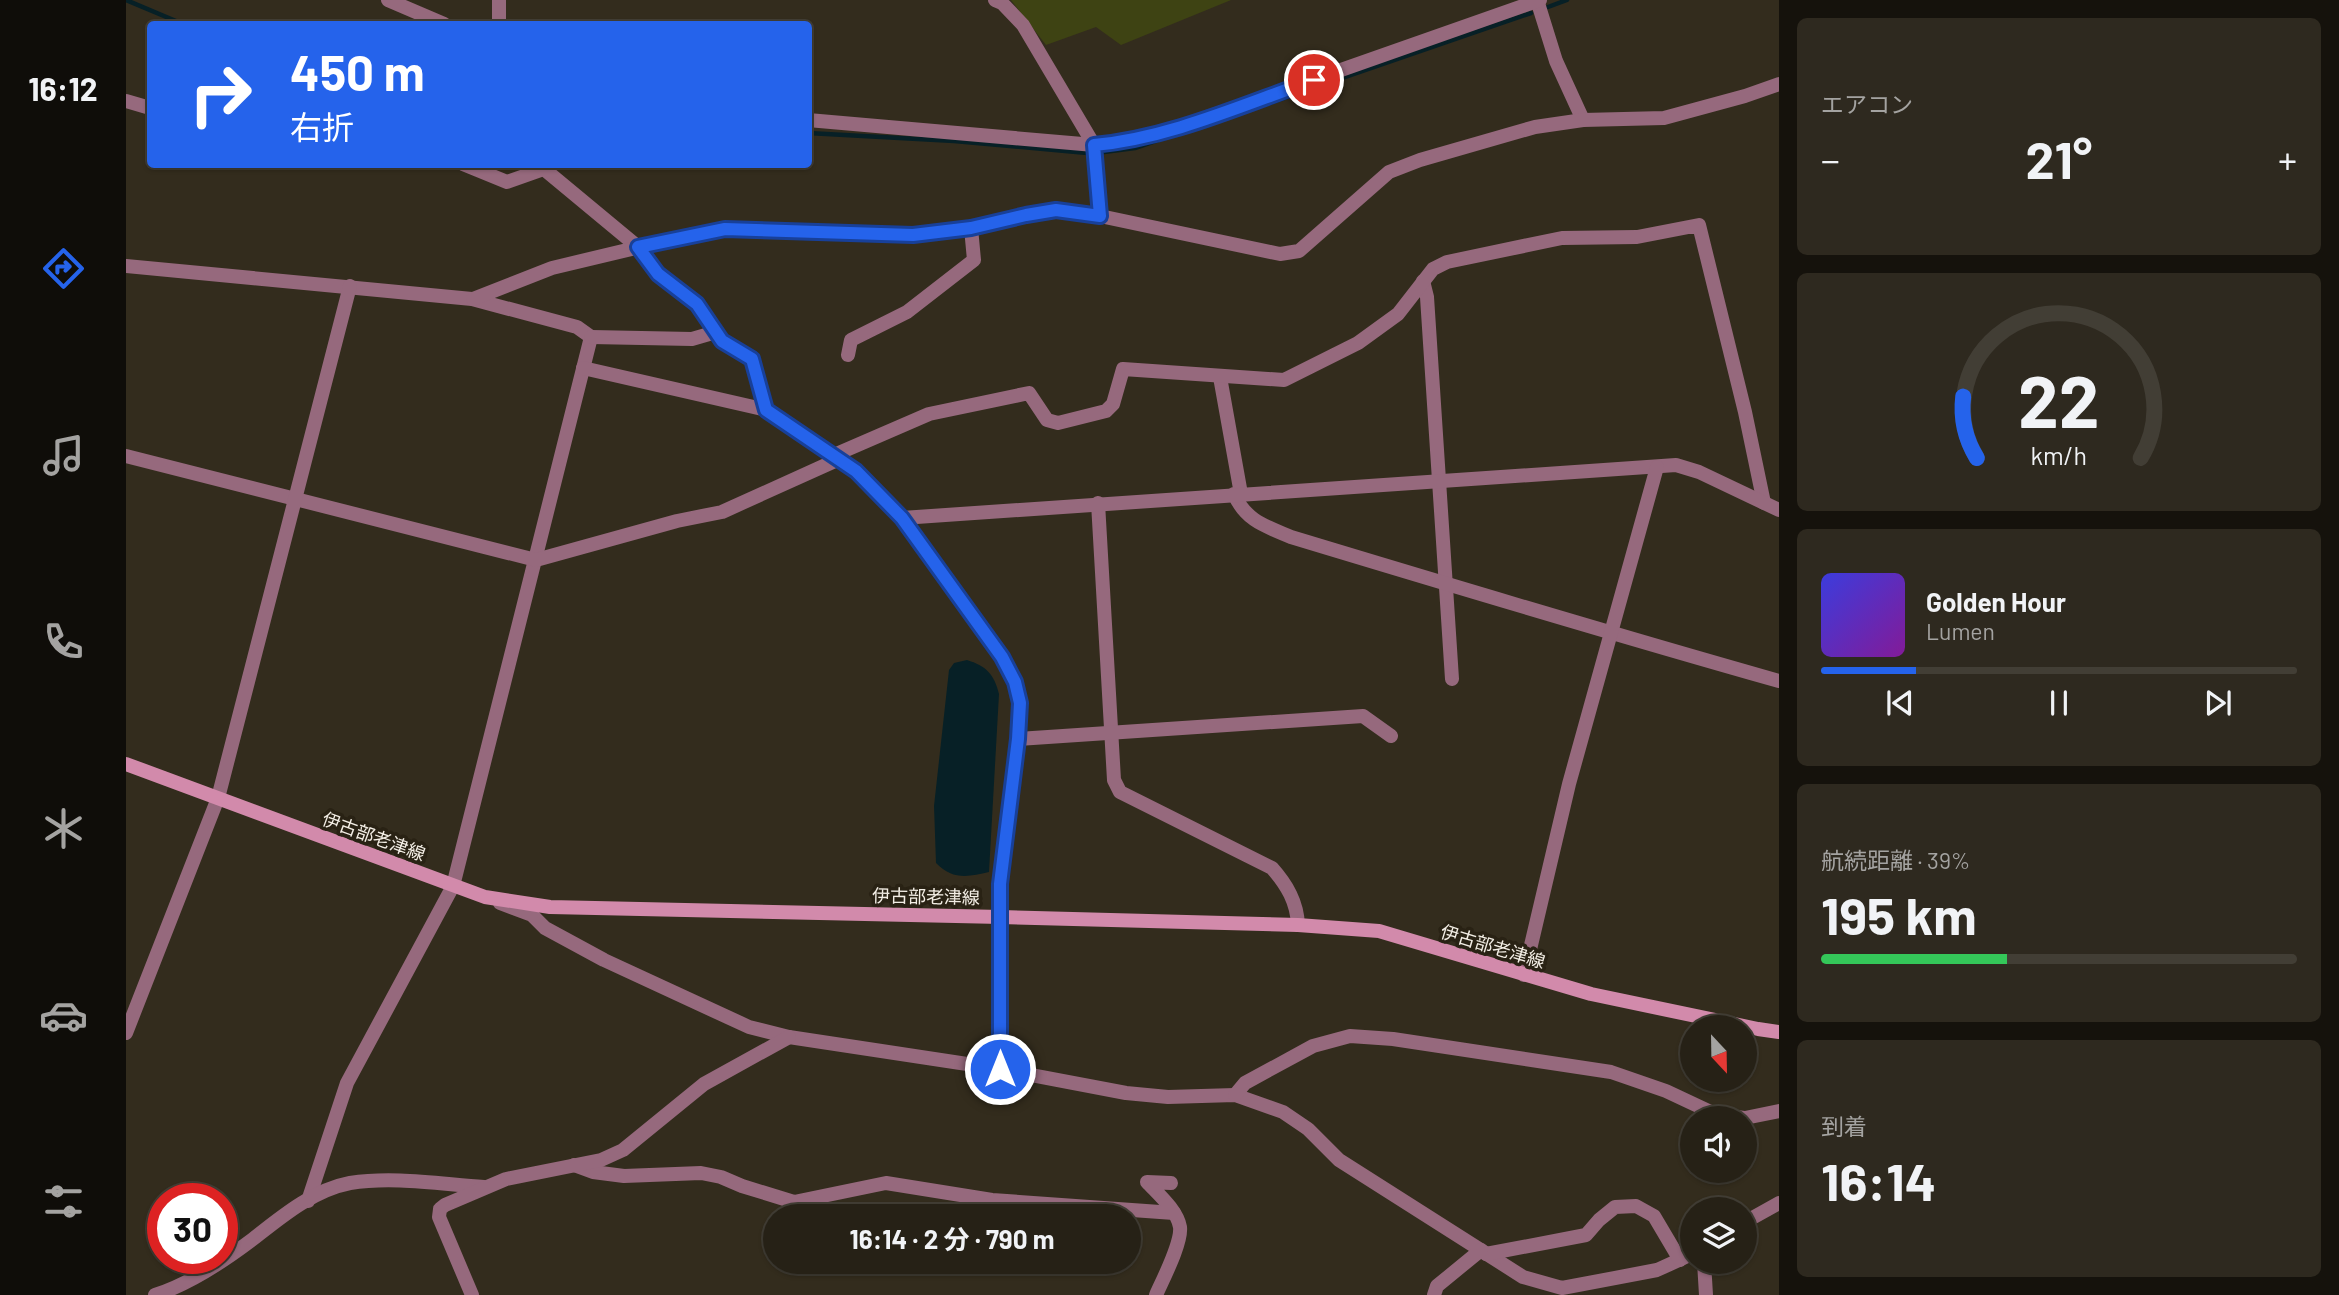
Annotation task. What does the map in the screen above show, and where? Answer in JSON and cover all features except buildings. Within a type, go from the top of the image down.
[{"type":"main road","name":"伊古部老津線","points":[[126,764],[485,897],[550,907],[1297,925],[1379,931],[1591,994],[1758,1030],[1779,1032]]},
{"type":"street","points":[[388,0],[437,21]]},
{"type":"street","points":[[499,0],[499,21]]},
{"type":"street","points":[[812,120],[1094,145],[1117,143],[1165,132],[1538,0],[1556,61],[1583,120]]},
{"type":"street","points":[[999,1],[1023,25],[1094,145],[1100,216]]},
{"type":"street","points":[[472,299],[552,268],[725,229],[913,235],[971,228],[1056,210],[1100,216],[1280,254],[1300,251],[1389,172],[1420,160],[1535,127],[1583,120],[1664,118],[1779,84]]},
{"type":"street","points":[[126,101],[147,106]]},
{"type":"street","points":[[473,168],[507,182],[538,168]]},
{"type":"street","points":[[541,168],[638,247],[658,274],[697,304],[722,341],[752,359],[766,410]]},
{"type":"street","points":[[126,456],[536,560],[677,521],[722,512],[929,414],[1029,393],[1047,420],[1058,423],[1106,411],[1113,404],[1123,369],[1284,380],[1357,343],[1398,314],[1433,269],[1447,262],[1562,238],[1637,237],[1699,225],[1745,412],[1764,503]]},
{"type":"street","points":[[848,355],[851,341],[907,312],[974,260],[971,228]]},
{"type":"street","points":[[126,266],[472,299],[576,327],[591,337],[692,338],[716,332]]},
{"type":"street","points":[[1423,281],[1427,297],[1452,679]]},
{"type":"street","points":[[126,1033],[218,798],[350,286]]},
{"type":"street","points":[[308,1201],[347,1083],[453,886],[591,337]]},
{"type":"street","points":[[583,368],[766,410],[856,471],[902,518],[1002,657],[1015,682],[1020,703],[1000,884],[1000,1069]]},
{"type":"street","points":[[1220,377],[1241,509],[1255,521],[1291,537],[1612,634],[1779,681]]},
{"type":"street","points":[[902,518],[1676,465],[1699,472],[1779,510]]},
{"type":"street","points":[[1524,975],[1569,784],[1657,467]]},
{"type":"street","points":[[1098,503],[1114,780],[1119,792],[1272,868],[1286,884],[1297,911],[1297,925]]},
{"type":"street","points":[[1018,739],[1363,716],[1391,736]]},
{"type":"street","points":[[485,897],[532,915],[545,928],[604,960],[749,1027],[789,1037],[1000,1069],[1126,1093],[1168,1097],[1235,1095],[1283,1112],[1308,1129],[1339,1160],[1523,1277],[1562,1288],[1657,1270],[1680,1260]]},
{"type":"street","points":[[1235,1095],[1245,1083],[1313,1046],[1350,1036],[1393,1039],[1611,1072],[1667,1091],[1698,1106]]},
{"type":"street","points":[[472,1295],[439,1217],[440,1209],[506,1179],[601,1160],[623,1150],[704,1084],[789,1037]]},
{"type":"street","points":[[1757,1115],[1779,1111]]},
{"type":"street","points":[[574,1166],[593,1172],[625,1176],[701,1173],[721,1177],[794,1202],[886,1183],[992,1200],[1174,1213]]},
{"type":"street","points":[[155,1295],[201,1274],[320,1193],[349,1184],[396,1181],[485,1188]]},
{"type":"street","points":[[1156,1295],[1180,1236],[1180,1225],[1174,1213],[1147,1182],[1171,1183]]},
{"type":"street","points":[[1757,1215],[1779,1203]]},
{"type":"street","points":[[1434,1295],[1437,1286],[1483,1252],[1586,1235],[1615,1207],[1636,1206],[1654,1216],[1680,1249]]},
{"type":"street","points":[[1705,1274],[1706,1295]]},
{"type":"green space","points":[[1011,0],[1231,0],[1121,45],[1096,27],[1046,45]]},
{"type":"water","points":[[967,660],[988,672],[995,681],[999,694],[989,872],[961,876],[948,872],[936,863],[934,806],[949,670],[954,663]]},
{"type":"waterway","points":[[126,0],[176,21]]},
{"type":"waterway","points":[[1548,7],[1567,0]]},
{"type":"waterway","points":[[1246,111],[1531,13]]},
{"type":"waterway","points":[[812,133],[954,141],[1087,153]]},
{"type":"waterway","points":[[1104,152],[1135,148],[1158,140]]},
{"type":"route","points":[[1000,1069],[1000,884],[1018,739],[1020,703],[1015,682],[1002,657],[902,518],[856,471],[766,410],[752,359],[722,341],[697,304],[658,274],[638,247],[725,229],[913,235],[971,228],[1056,210],[1100,216],[1094,145],[1117,143],[1165,132],[1314,80]]}]
